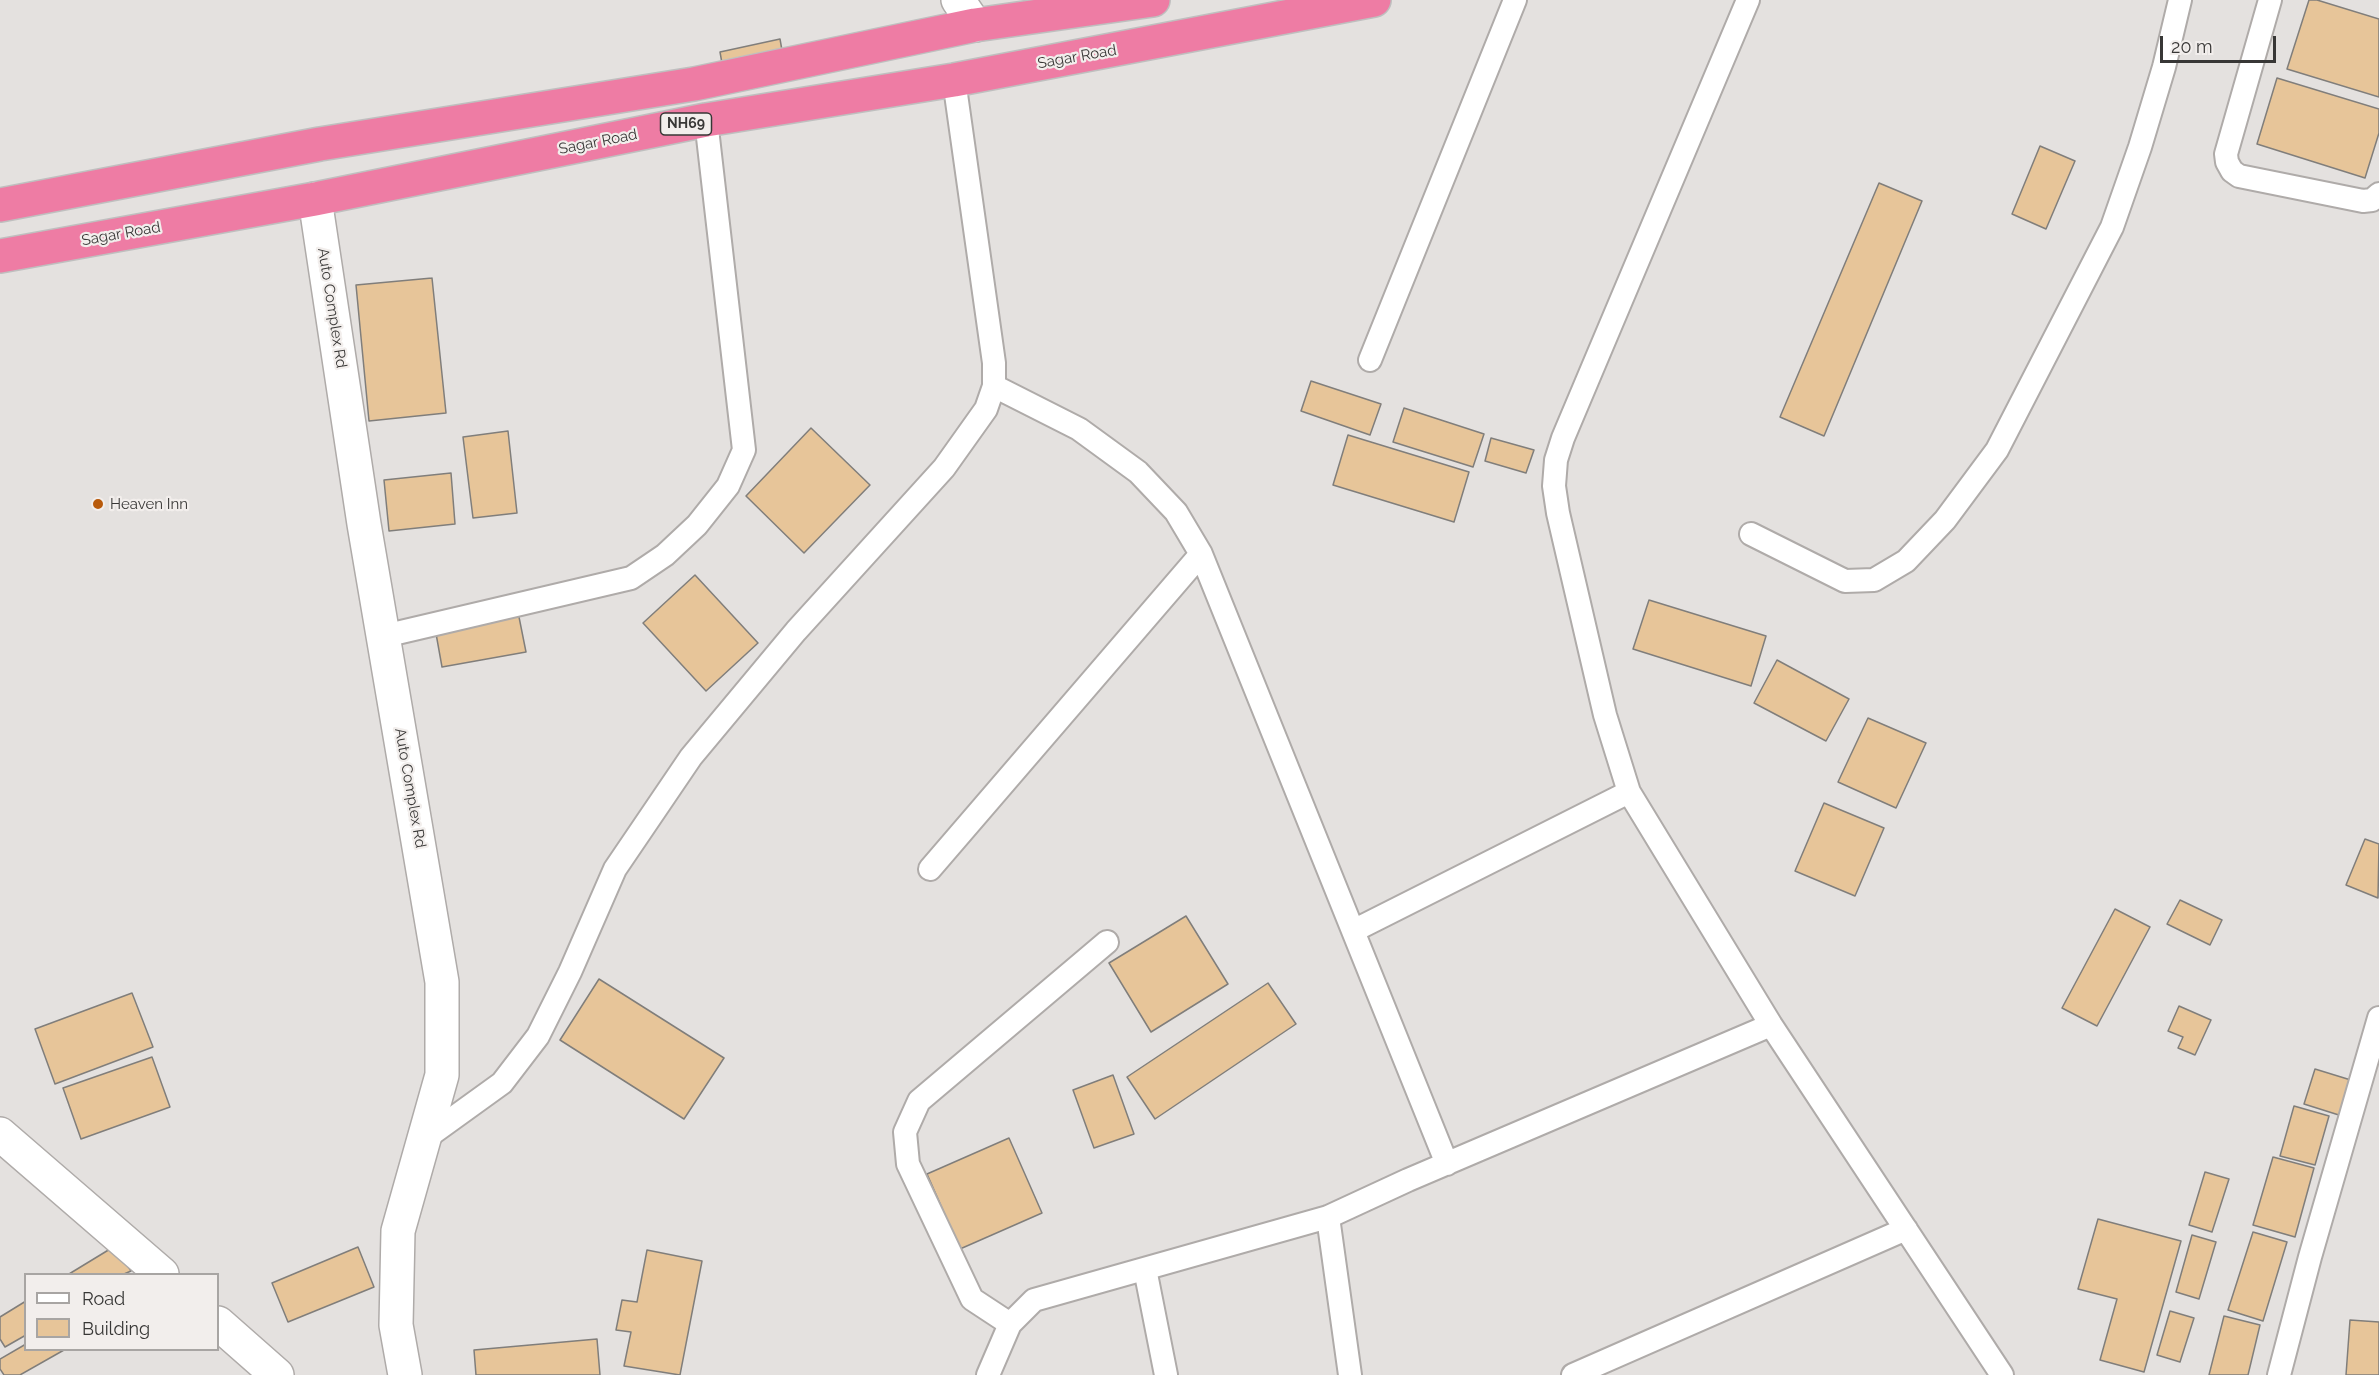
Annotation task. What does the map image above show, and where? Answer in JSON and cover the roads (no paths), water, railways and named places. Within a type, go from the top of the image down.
[{"type":"highway","points":[[0,205],[320,144],[694,84],[967,13],[1153,0]]},
{"type":"highway","name":"Sagar Road","points":[[0,256],[315,199],[706,120],[954,80],[1374,0]]},
{"type":"street","name":"Auto Complex Rd","points":[[315,199],[364,524],[442,982],[442,1075],[398,1231],[396,1325],[405,1375]]},
{"type":"street","points":[[0,1134],[160,1273]]},
{"type":"street","points":[[219,1324],[277,1375]]},
{"type":"lane","points":[[1370,360],[1515,0]]},
{"type":"lane","points":[[1748,0],[1556,460],[1554,486],[1558,513],[1605,714],[1629,792],[1771,1025],[2002,1375]]},
{"type":"lane","points":[[1751,534],[1845,581],[1874,580],[1906,561],[1945,520],[1997,450],[2112,227],[2140,147],[2164,67],[2180,0]]},
{"type":"lane","points":[[2270,0],[2226,154],[2232,171],[2239,176],[2363,201],[2372,200],[2379,194]]},
{"type":"lane","points":[[423,1140],[502,1083],[538,1036],[570,972],[615,869],[691,757],[796,631],[944,468],[986,409],[994,386],[992,351],[954,80]]},
{"type":"lane","points":[[384,636],[631,578],[665,555],[697,525],[728,486],[744,450],[706,120]]},
{"type":"lane","points":[[994,386],[1080,429],[1138,472],[1176,512],[1201,554],[1447,1164]]},
{"type":"lane","points":[[930,869],[1201,554]]},
{"type":"lane","points":[[1353,931],[1629,792]]},
{"type":"lane","points":[[1010,1324],[972,1299],[908,1164],[905,1132],[919,1101],[1107,942]]},
{"type":"lane","points":[[2279,1375],[2313,1246],[2379,1018]]},
{"type":"lane","points":[[988,1375],[1010,1324],[1034,1300],[1328,1217],[1771,1025]]},
{"type":"lane","points":[[1328,1217],[1350,1375]]},
{"type":"lane","points":[[1572,1375],[1906,1229]]},
{"type":"lane","points":[[1145,1269],[1166,1375]]},
{"type":"place","name":"Heaven Inn","points":[[98,504]]}]
